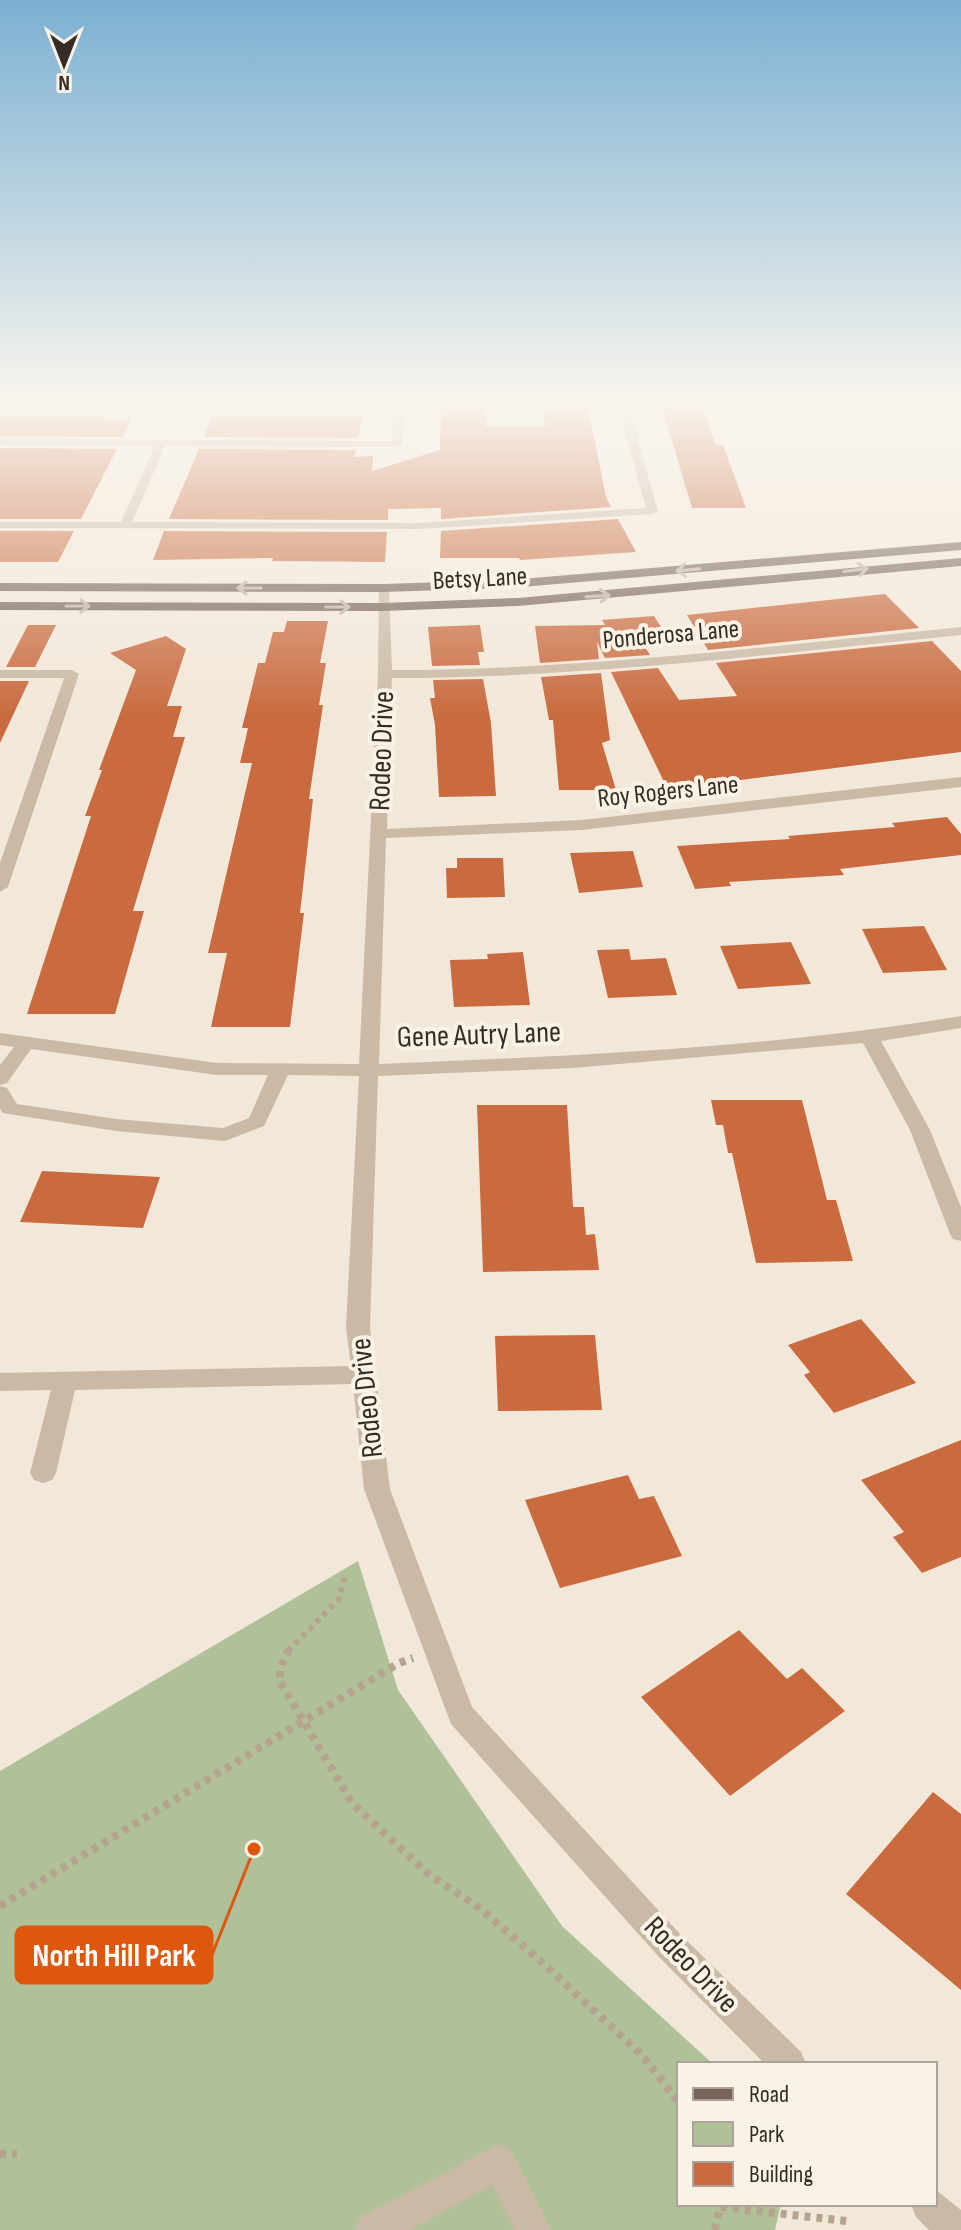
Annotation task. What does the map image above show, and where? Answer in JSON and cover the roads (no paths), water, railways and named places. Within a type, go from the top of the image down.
[{"type":"main road","name":"Betsy Lane","points":[[0,606],[383,598],[509,584],[961,546]]},
{"type":"main road","name":"Betsy Lane","points":[[0,587],[518,602],[961,562]]},
{"type":"street","points":[[125,525],[133,508]]},
{"type":"street","points":[[0,525],[419,526],[652,511],[651,508]]},
{"type":"street","name":"Rodeo Drive","points":[[383,598],[385,674],[358,1328],[377,1489],[461,1715],[670,1946],[787,2062]]},
{"type":"street","name":"Ponderosa Lane","points":[[385,674],[493,674],[961,631]]},
{"type":"street","points":[[0,674],[72,674],[0,887]]},
{"type":"street","name":"Roy Rogers Lane","points":[[378,834],[582,825],[961,782]]},
{"type":"street","points":[[0,825],[21,824]]},
{"type":"street","name":"Gene Autry Lane","points":[[0,1039],[217,1069],[369,1070],[573,1062],[869,1037],[961,1022]]},
{"type":"street","points":[[869,1037],[920,1130],[961,1234]]},
{"type":"street","points":[[0,1079],[26,1043]]},
{"type":"street","points":[[0,1092],[10,1109],[116,1125],[225,1135],[257,1122],[281,1069]]},
{"type":"street","points":[[0,1382],[364,1375]]},
{"type":"street","points":[[43,1473],[65,1381]]},
{"type":"street","points":[[373,2230],[499,2162],[533,2230]]},
{"type":"street","points":[[931,2206],[955,2230]]},
{"type":"place","name":"North Hill Park","points":[[254,1849]]}]
